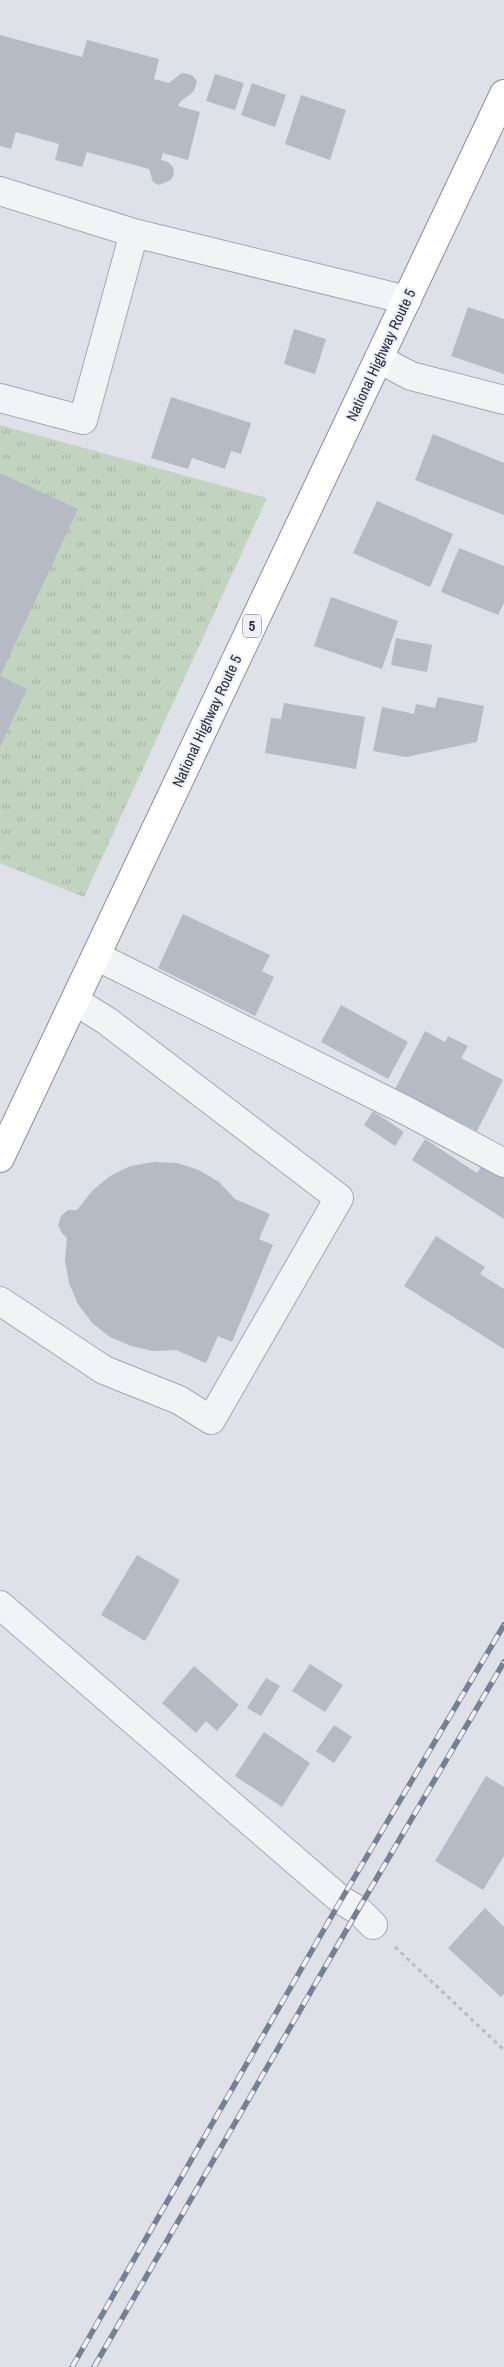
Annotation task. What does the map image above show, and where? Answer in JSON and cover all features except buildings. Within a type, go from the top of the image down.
[{"type":"highway","name":"National Highway Route 5","points":[[0,1158],[504,94]]},
{"type":"street","points":[[0,191],[134,232],[407,300]]},
{"type":"street","points":[[0,398],[83,420],[134,232]]},
{"type":"street","points":[[379,359],[411,376],[504,400]]},
{"type":"street","points":[[96,956],[405,1110],[504,1163]]},
{"type":"street","points":[[0,1301],[104,1370],[179,1400],[211,1420],[339,1198],[107,1021],[75,1001]]},
{"type":"street","points":[[0,1605],[341,1900],[358,1910],[373,1925]]},
{"type":"path","points":[[373,1925],[429,1981],[504,2050]]},
{"type":"green space","points":[[0,425],[267,498],[84,897],[0,863]]},
{"type":"railway","points":[[72,2367],[341,1900],[504,1625]]},
{"type":"railway","points":[[94,2367],[358,1910],[504,1662]]}]
